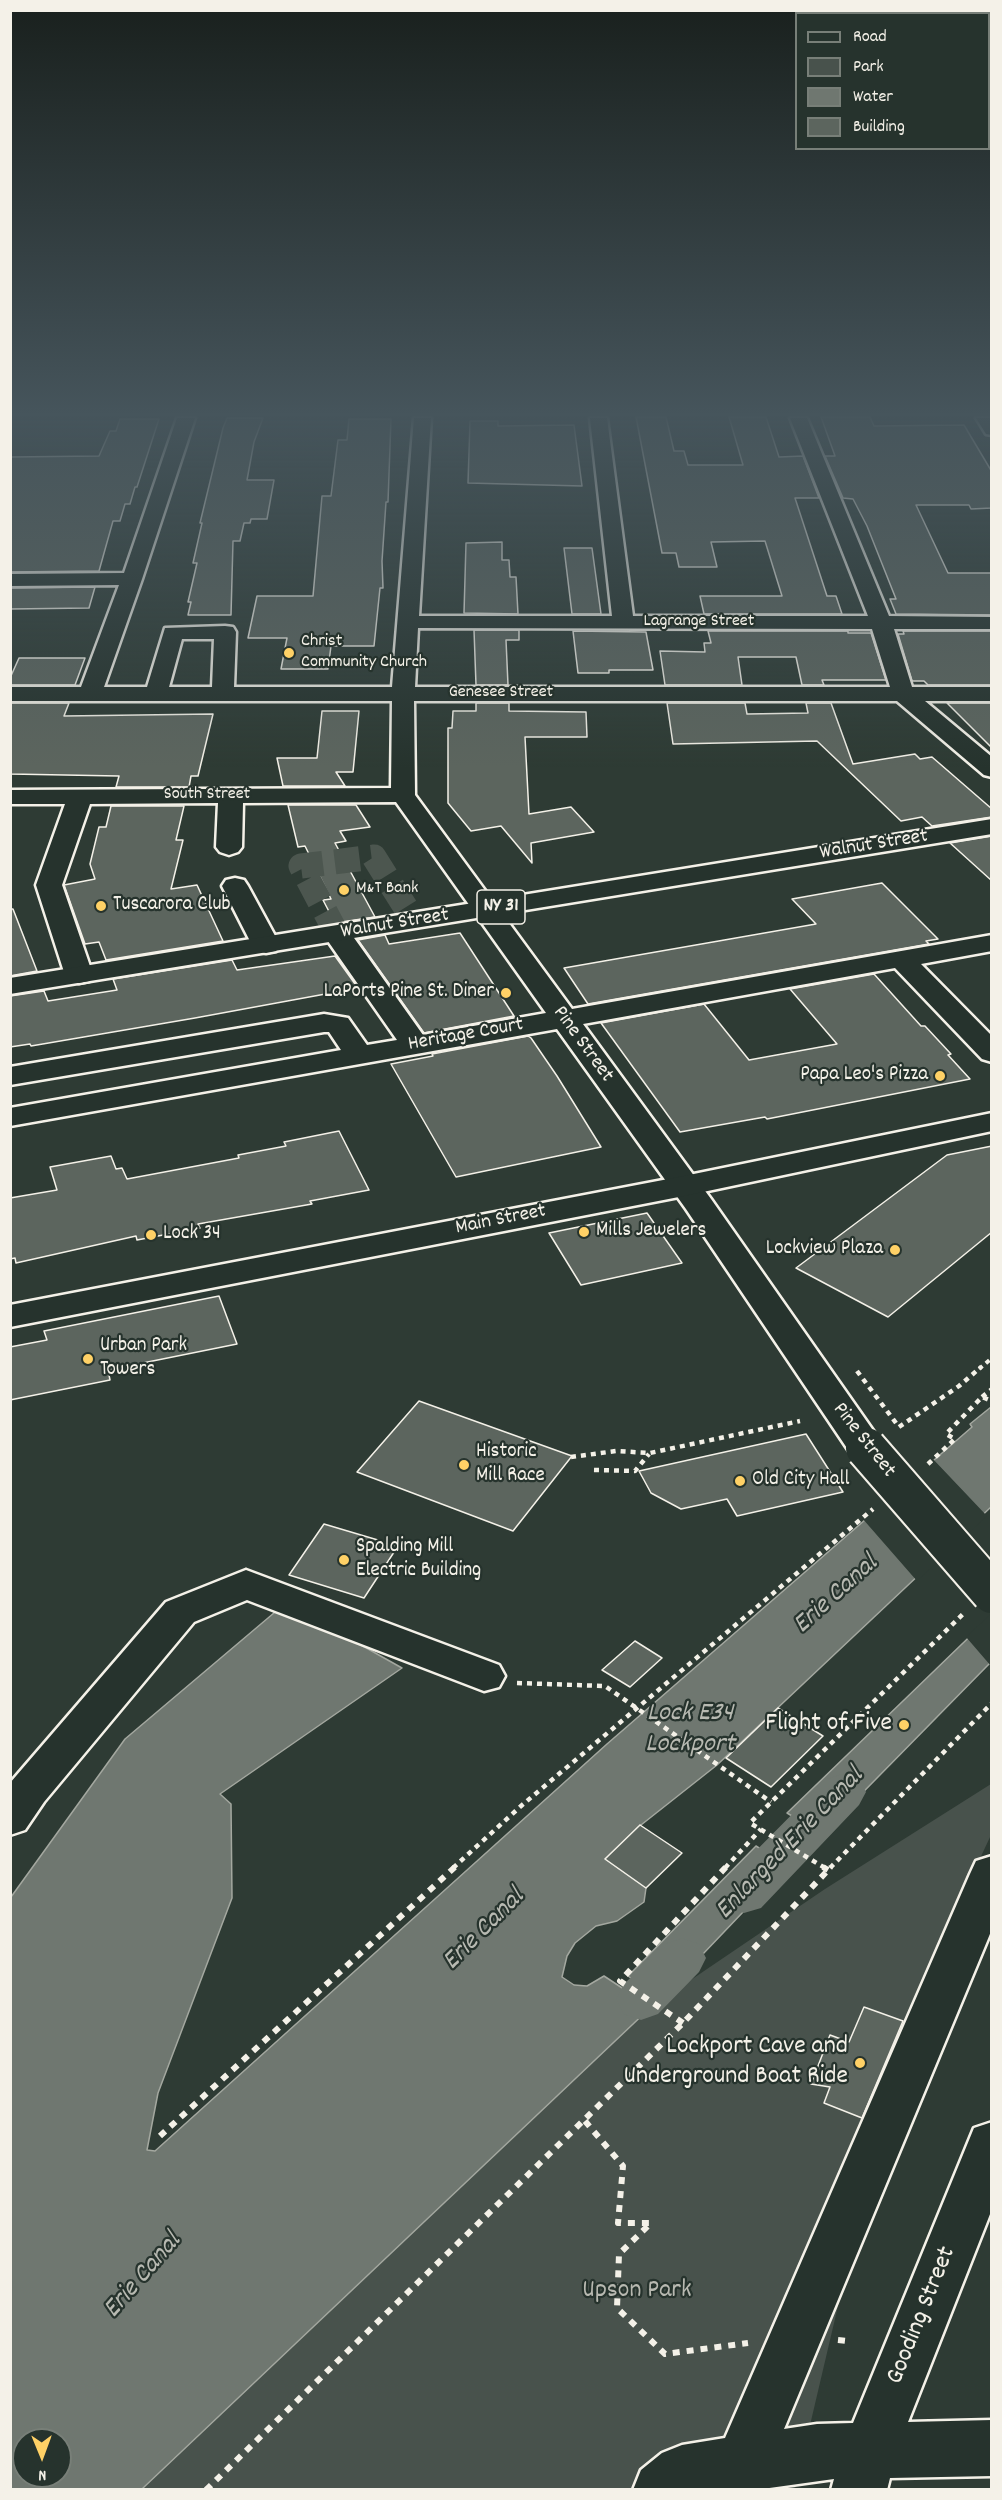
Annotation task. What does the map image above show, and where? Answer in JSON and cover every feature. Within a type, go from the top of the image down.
[{"type":"main road","points":[[90,694],[147,535]]},
{"type":"main road","points":[[403,795],[404,694],[413,535]]},
{"type":"main road","points":[[613,535],[623,623]]},
{"type":"main road","points":[[845,535],[880,623],[903,694],[992,770]]},
{"type":"main road","points":[[10,579],[132,579]]},
{"type":"main road","name":"Lagrange Street","points":[[407,622],[992,623]]},
{"type":"main road","points":[[156,694],[173,633],[225,632],[224,694]]},
{"type":"main road","name":"Genesee Street","points":[[10,694],[992,694]]},
{"type":"main road","name":"South Street","points":[[11,798],[403,795]]},
{"type":"main road","name":"Pine Street","points":[[403,795],[677,1176],[866,1448],[979,1602]]},
{"type":"main road","points":[[229,848],[231,796]]},
{"type":"main road","points":[[79,975],[49,885],[80,797]]},
{"type":"main road","name":"Walnut Street","points":[[10,987],[992,826]]},
{"type":"main road","points":[[235,886],[266,945]]},
{"type":"main road","points":[[337,934],[415,1045]]},
{"type":"main road","name":"Heritage Court","points":[[10,1117],[901,958],[986,950]]},
{"type":"main road","points":[[901,958],[992,1053]]},
{"type":"main road","points":[[10,1076],[331,1023],[340,1027],[359,1055]]},
{"type":"main road","points":[[112,1059],[129,1096]]},
{"type":"main road","name":"Main Street","points":[[10,1316],[677,1176],[992,1102]]},
{"type":"main road","name":"Main Street","points":[[10,1295],[992,1122]]},
{"type":"main road","points":[[10,1818],[29,1790],[180,1612],[246,1584],[484,1676]]},
{"type":"main road","points":[[742,2464],[992,1874]]},
{"type":"main road","name":"Gooding Street","points":[[864,2471],[992,2144]]},
{"type":"main road","points":[[661,2490],[681,2474],[817,2452],[864,2471],[992,2448]]},
{"type":"path","points":[[857,1371],[899,1427],[959,1386],[992,1358]]},
{"type":"path","points":[[920,1470],[955,1439],[946,1434],[992,1389]]},
{"type":"path","points":[[982,1397],[992,1401]]},
{"type":"path","points":[[571,1457],[616,1451],[650,1454],[800,1421]]},
{"type":"path","points":[[594,1470],[635,1471],[650,1454]]},
{"type":"path","points":[[159,2136],[521,1806],[883,1501]]},
{"type":"path","points":[[828,1870],[750,1823],[979,1602]]},
{"type":"path","points":[[484,1676],[524,1684],[605,1686],[771,1802]]},
{"type":"path","points":[[206,2490],[683,2023],[828,1870],[992,1703]]},
{"type":"path","points":[[683,2023],[620,1981],[761,1829]]},
{"type":"path","points":[[585,2121],[623,2166],[618,2223],[651,2223],[619,2254],[617,2308],[665,2354]]},
{"type":"green space","name":"Upson Park","points":[[991,1784],[991,1835],[937,1950],[842,2289],[795,2489],[142,2490],[651,2007],[825,1889]]},
{"type":"water","points":[[991,1407],[991,1507],[717,1765],[641,1825],[605,1859],[646,1888],[644,1902],[617,1921],[596,1926],[575,1943],[567,1956],[562,1977],[574,1985],[587,1986],[604,1976],[651,2007],[142,2489],[11,2490],[11,1897],[125,1739],[281,1607],[320,1622],[402,1668],[220,1794],[231,1804],[232,1898],[158,2093],[147,2150],[155,2151],[607,1744],[972,1427],[970,1424]]},
{"type":"water","points":[[991,1616],[991,1662],[822,1834],[787,1813]]},
{"type":"water","points":[[756,1846],[787,1866],[660,1999],[628,1976]]},
{"type":"pier","points":[[932,1458],[987,1516],[917,1581],[862,1518]]},
{"type":"pier","points":[[992,1613],[992,1666],[991,1666],[966,1637]]},
{"type":"building","points":[[10,535],[109,535],[99,571],[10,572]]},
{"type":"building","points":[[199,535],[241,535],[240,541],[233,541],[231,615],[188,615],[191,602],[188,602],[197,563],[193,563]]},
{"type":"building","points":[[319,535],[384,535],[383,588],[380,588],[374,646],[331,646],[328,669],[281,669],[287,638],[248,638],[257,596],[313,596]]},
{"type":"building","points":[[658,535],[807,535],[827,596],[836,596],[842,614],[704,614],[700,596],[782,596],[765,541],[711,542],[717,567],[679,567],[676,553],[662,553]]},
{"type":"building","points":[[870,535],[930,535],[948,573],[992,573],[992,615],[896,614],[890,599],[896,599]]},
{"type":"building","points":[[502,542],[502,560],[509,560],[510,577],[516,577],[518,614],[464,613],[466,543]]},
{"type":"building","points":[[564,548],[592,548],[601,614],[572,614]]},
{"type":"building","points":[[95,587],[89,608],[10,609],[10,588]]},
{"type":"building","points":[[474,630],[519,630],[519,640],[506,640],[508,685],[476,685]]},
{"type":"building","points":[[573,631],[646,632],[653,670],[578,673]]},
{"type":"building","points":[[708,631],[871,633],[886,680],[822,680],[824,685],[802,685],[796,657],[738,657],[742,685],[665,685],[660,651],[705,652],[704,643],[711,643]]},
{"type":"building","points":[[903,631],[992,631],[992,685],[928,685],[924,681],[912,681],[898,634],[904,634]]},
{"type":"building","points":[[19,658],[85,658],[75,685],[10,685],[10,678]]},
{"type":"building","points":[[10,703],[69,703],[64,716],[213,714],[198,776],[191,776],[189,787],[116,787],[119,776],[10,774]]},
{"type":"building","points":[[476,703],[509,703],[509,711],[586,712],[587,737],[525,737],[529,814],[571,807],[594,832],[531,843],[532,863],[501,826],[471,831],[448,803],[448,728],[452,728],[453,711],[476,711]]},
{"type":"building","points":[[667,703],[745,703],[747,714],[808,713],[806,703],[831,703],[853,764],[915,754],[920,759],[932,757],[992,809],[992,817],[932,826],[922,817],[901,821],[817,741],[673,744]]},
{"type":"building","points":[[947,703],[992,703],[992,748]]},
{"type":"building","points":[[322,711],[359,711],[353,772],[336,772],[345,786],[283,786],[277,758],[317,758]]},
{"type":"building","points":[[288,805],[356,805],[370,827],[340,831],[346,841],[335,843],[375,917],[335,923],[323,900],[331,899],[305,846],[298,847]]},
{"type":"building","points":[[111,806],[184,806],[176,840],[183,840],[171,889],[197,885],[223,941],[106,960],[99,942],[85,944],[64,885],[95,879],[90,864],[99,827],[106,827]]},
{"type":"building","points":[[992,836],[992,881],[950,843]]},
{"type":"building","points":[[882,883],[938,939],[926,941],[929,944],[588,1004],[564,968],[816,924],[792,899]]},
{"type":"building","points":[[10,909],[13,909],[37,971],[10,976]]},
{"type":"building","points":[[460,933],[514,1016],[424,1033],[358,940],[385,935],[389,944]]},
{"type":"building","points":[[335,956],[358,988],[31,1046],[30,1044],[10,1047],[10,996],[44,991],[48,1001],[117,990],[113,979],[232,960],[237,970]]},
{"type":"building","points":[[874,974],[921,1026],[925,1026],[951,1054],[948,1055],[970,1079],[767,1119],[765,1117],[680,1132],[601,1023],[704,1004],[749,1060],[837,1044],[790,989]]},
{"type":"building","points":[[528,1036],[557,1076],[601,1147],[456,1177],[391,1064]]},
{"type":"building","points":[[339,1131],[369,1190],[310,1201],[312,1204],[198,1224],[200,1228],[137,1240],[136,1236],[16,1263],[15,1258],[10,1259],[10,1198],[57,1190],[50,1167],[111,1156],[116,1169],[122,1168],[127,1179],[239,1158],[238,1155],[286,1146],[284,1142]]},
{"type":"building","name":"Lockview Plaza","points":[[992,1146],[992,1232],[888,1317],[796,1268],[947,1155]]},
{"type":"building","points":[[647,1213],[682,1263],[581,1285],[549,1233]]},
{"type":"building","name":"Urban Park Towers","points":[[219,1296],[237,1344],[108,1370],[110,1380],[10,1400],[10,1347],[47,1340],[44,1331]]},
{"type":"building","name":"Historic Mill Race","points":[[419,1401],[572,1456],[513,1531],[357,1472]]},
{"type":"building","name":"Old City Hall","points":[[806,1434],[843,1492],[737,1516],[727,1499],[681,1509],[651,1493],[639,1471]]},
{"type":"building","name":"Spalding Mill Electric Building","points":[[324,1524],[398,1546],[364,1598],[289,1575]]},
{"type":"building","points":[[635,1641],[662,1658],[630,1687],[602,1670]]},
{"type":"building","points":[[778,1708],[823,1736],[771,1787],[726,1758]]},
{"type":"building","points":[[640,1825],[682,1853],[646,1888],[605,1859]]},
{"type":"building","name":"Lockport Cave and Underground Boat Ride","points":[[864,2007],[903,2021],[862,2118],[824,2103],[830,2087],[811,2084],[830,2035],[849,2042]]},
{"type":"waterway","name":"Enlarged Erie Canal","points":[[744,1894],[843,1792]]},
{"type":"waterway","name":"Enlarged Erie Canal","points":[[641,1999],[682,1958]]},
{"type":"tunnel","points":[[337,934],[301,866],[374,857],[414,921]]},
{"type":"place","name":"Christ Community Church","points":[[289,653]]},
{"type":"place","name":"M&T Bank","points":[[344,890]]},
{"type":"place","name":"Tuscarora Club","points":[[101,906]]},
{"type":"place","name":"LaPorts Pine St. Diner","points":[[506,993]]},
{"type":"place","name":"Papa Leo's Pizza","points":[[940,1076]]},
{"type":"place","name":"Mills Jewelers","points":[[584,1232]]},
{"type":"place","name":"Lock 34","points":[[151,1235]]},
{"type":"place","name":"Lockview Plaza","points":[[895,1250]]},
{"type":"place","name":"Urban Park Towers","points":[[88,1359]]},
{"type":"place","name":"Historic Mill Race","points":[[464,1465]]},
{"type":"place","name":"Old City Hall","points":[[740,1481]]},
{"type":"place","name":"Spalding Mill Electric Building","points":[[344,1560]]},
{"type":"place","name":"Flight of Five","points":[[904,1725]]},
{"type":"place","name":"Lockport Cave and Underground Boat Ride","points":[[860,2063]]},
{"type":"water label","name":"Erie Canal","points":[[837,1596]]},
{"type":"water label","name":"Lock E34 Lockport","points":[[690,1730]]},
{"type":"water label","name":"Erie Canal","points":[[485,1931]]},
{"type":"water label","name":"Erie Canal","points":[[144,2277]]}]
